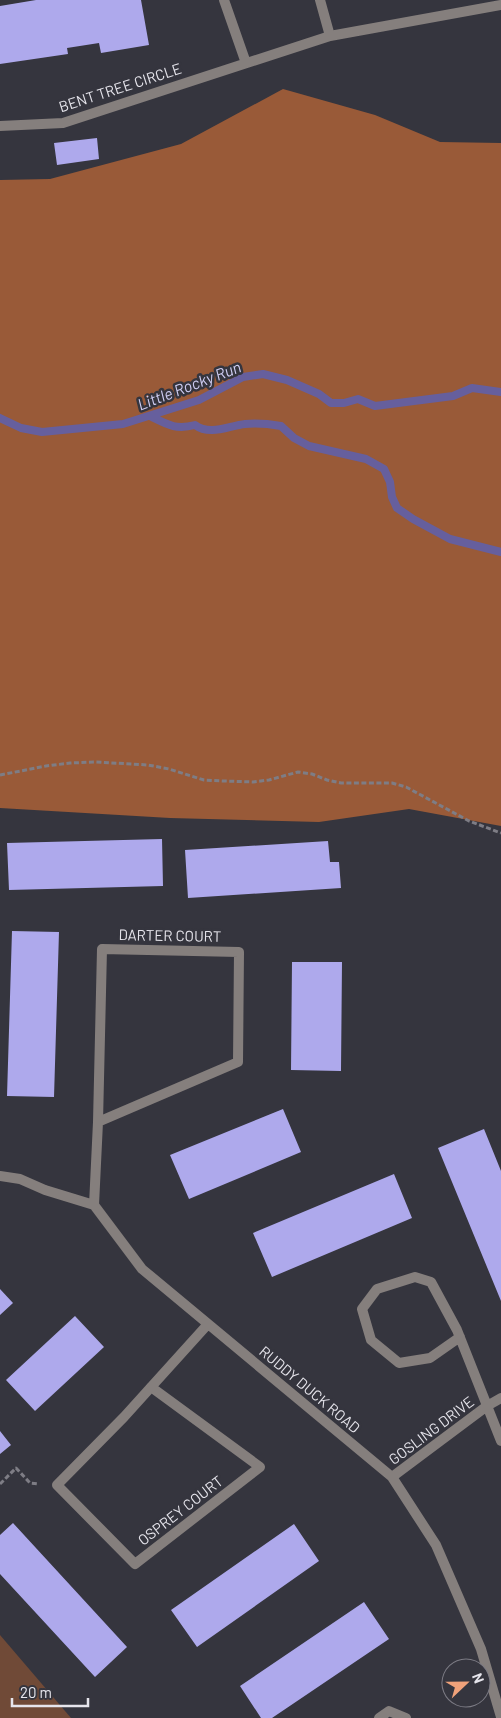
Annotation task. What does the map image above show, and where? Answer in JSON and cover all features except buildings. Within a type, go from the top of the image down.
[{"type":"street","points":[[224,0],[246,63]]},
{"type":"street","points":[[320,0],[330,36]]},
{"type":"street","name":"BENT TREE CIRCLE","points":[[0,126],[64,123],[330,36],[501,4]]},
{"type":"street","name":"DARTER COURT","points":[[94,1205],[102,949],[238,952],[238,1062],[98,1122]]},
{"type":"street","points":[[0,1176],[20,1179],[45,1190],[94,1205]]},
{"type":"street","name":"RUDDY DUCK ROAD","points":[[94,1205],[142,1268],[392,1477],[436,1545],[481,1648],[501,1717]]},
{"type":"street","name":"GOSLING DRIVE","points":[[460,1337],[430,1358],[399,1363],[371,1340],[362,1309],[377,1289],[415,1277],[431,1282],[460,1337],[501,1441]]},
{"type":"street","points":[[57,1485],[151,1387],[208,1324]]},
{"type":"street","name":"OSPREY COURT","points":[[57,1485],[135,1564],[260,1467],[151,1387]]},
{"type":"street","name":"GOSLING DRIVE","points":[[392,1477],[487,1406],[501,1398]]},
{"type":"street","points":[[379,1718],[389,1710],[406,1718]]},
{"type":"path","points":[[0,775],[62,764],[96,762],[148,765],[170,769],[204,780],[224,781],[254,782],[270,780],[298,772],[312,774],[341,783],[392,783],[406,787],[469,821],[501,833]]},
{"type":"path","points":[[0,1484],[16,1468],[30,1483],[57,1485]]},
{"type":"shaded area","points":[[283,89],[375,115],[440,142],[501,143],[501,826],[409,809],[319,822],[170,818],[0,808],[0,180],[50,179],[181,144]]},
{"type":"shaded area","points":[[0,1635],[71,1718],[0,1718]]},
{"type":"waterway","name":"Little Rocky Run","points":[[0,418],[21,428],[42,432],[123,424],[199,400],[243,377],[263,374],[287,380],[319,394],[331,403],[344,403],[358,399],[375,406],[453,396],[472,388],[501,392]]},
{"type":"waterway","points":[[150,416],[172,426],[195,425],[207,430],[250,424],[281,426],[294,438],[309,446],[366,459],[384,469],[390,482],[392,497],[397,508],[413,519],[450,539],[501,552]]}]
